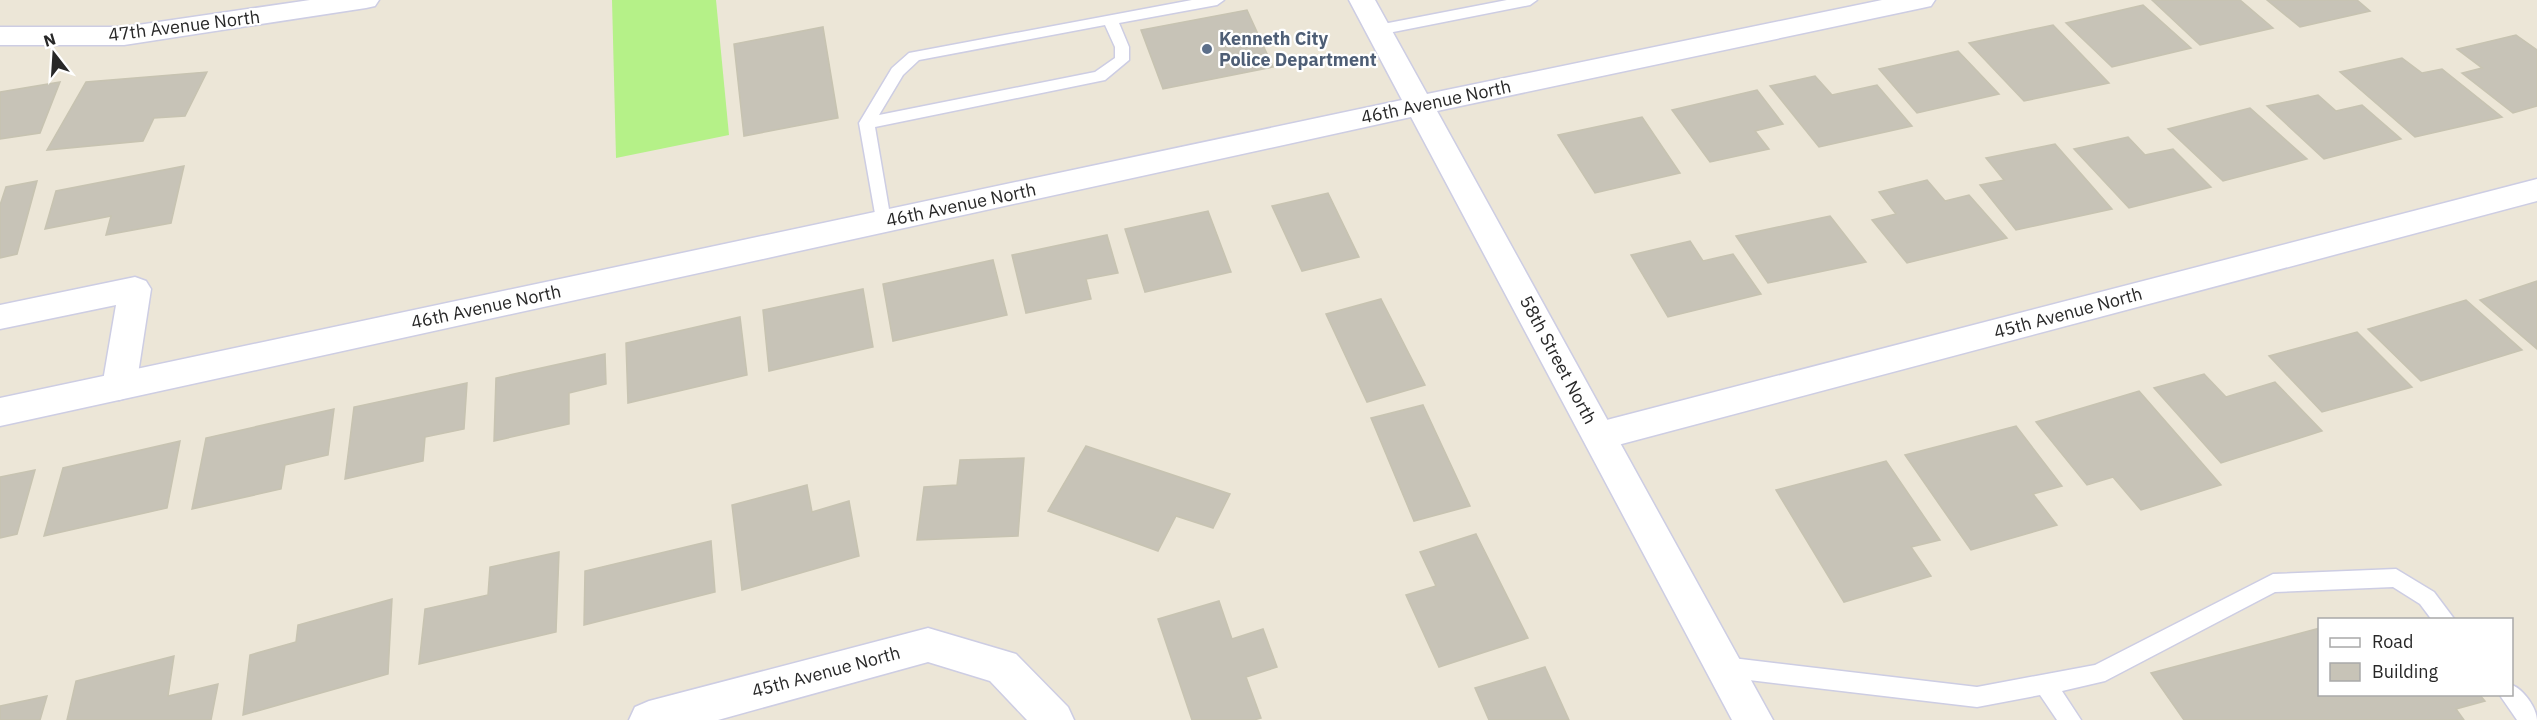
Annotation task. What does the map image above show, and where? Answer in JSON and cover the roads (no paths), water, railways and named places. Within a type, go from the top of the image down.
[{"type":"street","name":"47th Avenue North","points":[[0,36],[124,36],[366,0]]},
{"type":"street","name":"58th Street North","points":[[1362,0],[1753,720]]},
{"type":"street","name":"46th Avenue North","points":[[0,412],[1420,105],[1922,0]]},
{"type":"street","name":"45th Avenue North","points":[[1599,436],[2537,190]]},
{"type":"street","points":[[0,317],[135,289],[119,387]]},
{"type":"street","name":"45th Avenue North","points":[[649,720],[928,645],[1002,667],[1054,720]]},
{"type":"lane","points":[[883,221],[867,123],[897,72],[914,56],[1217,0]]},
{"type":"lane","points":[[1378,30],[1530,0]]},
{"type":"lane","points":[[867,123],[1100,76],[1122,60],[1122,47],[1110,20]]},
{"type":"lane","points":[[1724,667],[1977,697],[2098,674],[2273,583],[2396,578],[2427,598],[2443,618]]},
{"type":"lane","points":[[2045,684],[2070,720]]},
{"type":"lane","points":[[2511,696],[2530,720]]},
{"type":"place","name":"Kenneth City Police Department","points":[[1207,49]]}]
